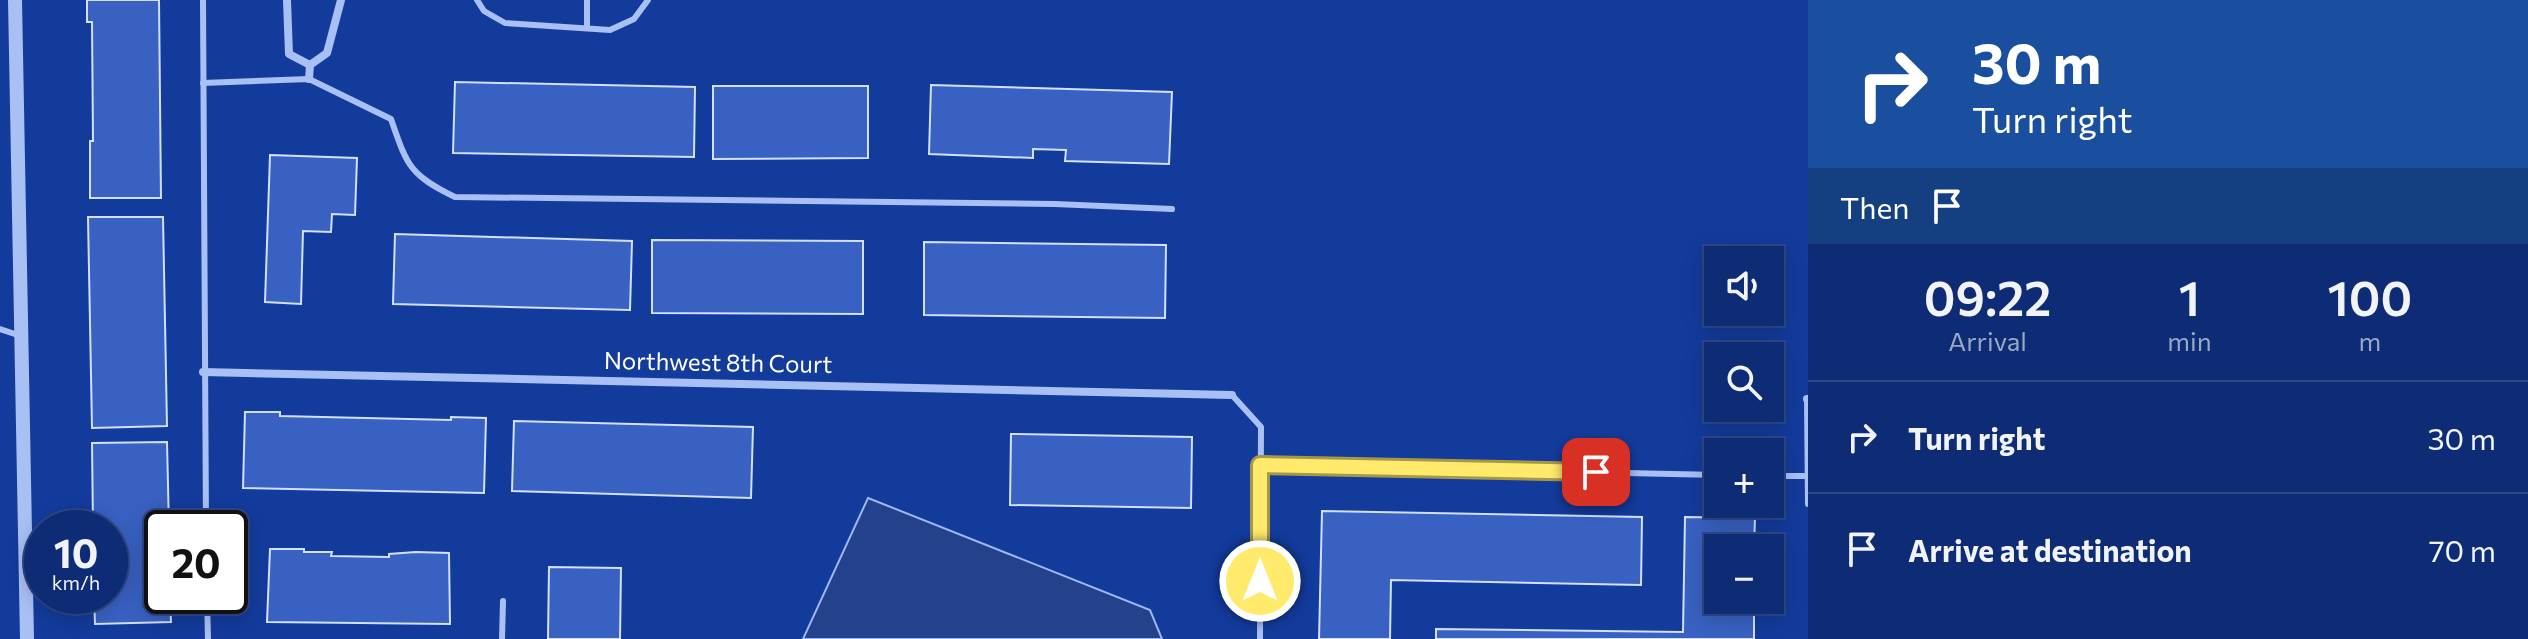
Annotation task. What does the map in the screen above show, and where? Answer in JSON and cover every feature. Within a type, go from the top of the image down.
[{"type":"street","points":[[15,0],[27,639]]},
{"type":"street","points":[[287,0],[289,54],[310,65]]},
{"type":"street","points":[[310,65],[327,53],[341,0]]},
{"type":"street","points":[[309,79],[310,65]]},
{"type":"street","name":"Northwest 8th Court","points":[[203,372],[1232,395]]},
{"type":"lane","points":[[203,0],[206,510]]},
{"type":"lane","points":[[477,0],[484,11],[505,23],[610,30],[634,19],[648,0]]},
{"type":"lane","points":[[587,0],[587,28]]},
{"type":"lane","points":[[203,83],[309,79],[391,119],[405,159],[426,183],[455,197],[1055,204],[1172,209]]},
{"type":"lane","points":[[0,329],[21,336]]},
{"type":"lane","points":[[1232,395],[1261,427],[1260,639]]},
{"type":"lane","points":[[1807,399],[1808,504]]},
{"type":"lane","points":[[1260,465],[1704,475]]},
{"type":"lane","points":[[1784,476],[1808,476]]},
{"type":"lane","points":[[502,639],[503,601]]},
{"type":"lane","points":[[207,614],[208,639]]},
{"type":"water","points":[[868,498],[1150,610],[1162,639],[803,639]]},
{"type":"building","points":[[87,0],[159,0],[161,198],[90,198],[92,22],[87,22]]},
{"type":"building","points":[[455,82],[695,87],[694,157],[453,153]]},
{"type":"building","points":[[931,85],[1172,92],[1169,164],[1065,161],[1066,150],[1033,149],[1033,158],[929,154]]},
{"type":"building","points":[[713,86],[868,86],[868,158],[713,159]]},
{"type":"building","points":[[270,155],[357,158],[355,215],[332,214],[331,232],[303,231],[301,304],[265,302]]},
{"type":"building","points":[[88,217],[163,217],[167,426],[92,428]]},
{"type":"building","points":[[395,234],[632,241],[630,310],[393,304]]},
{"type":"building","points":[[652,240],[863,241],[863,314],[652,313]]},
{"type":"building","points":[[924,242],[1166,245],[1165,318],[924,315]]},
{"type":"building","points":[[245,412],[280,412],[280,416],[486,418],[484,493],[243,488]]},
{"type":"building","points":[[514,421],[753,427],[751,498],[512,491]]},
{"type":"building","points":[[1011,434],[1192,437],[1191,508],[1010,505]]},
{"type":"building","points":[[167,442],[169,510],[144,510],[144,614],[171,614],[171,622],[95,624],[95,614],[128,614],[128,510],[93,510],[92,443]]},
{"type":"building","points":[[1322,511],[1642,517],[1641,585],[1391,580],[1390,639],[1319,639]]},
{"type":"building","points":[[1685,517],[1755,518],[1754,534],[1704,534],[1704,614],[1754,614],[1754,639],[1436,639],[1436,629],[1683,632]]},
{"type":"building","points":[[270,549],[332,552],[331,556],[389,557],[389,554],[416,552],[449,553],[450,624],[267,622]]},
{"type":"building","points":[[549,567],[621,568],[620,639],[548,639]]},
{"type":"route","points":[[1260,581],[1260,465],[1596,472]]}]
